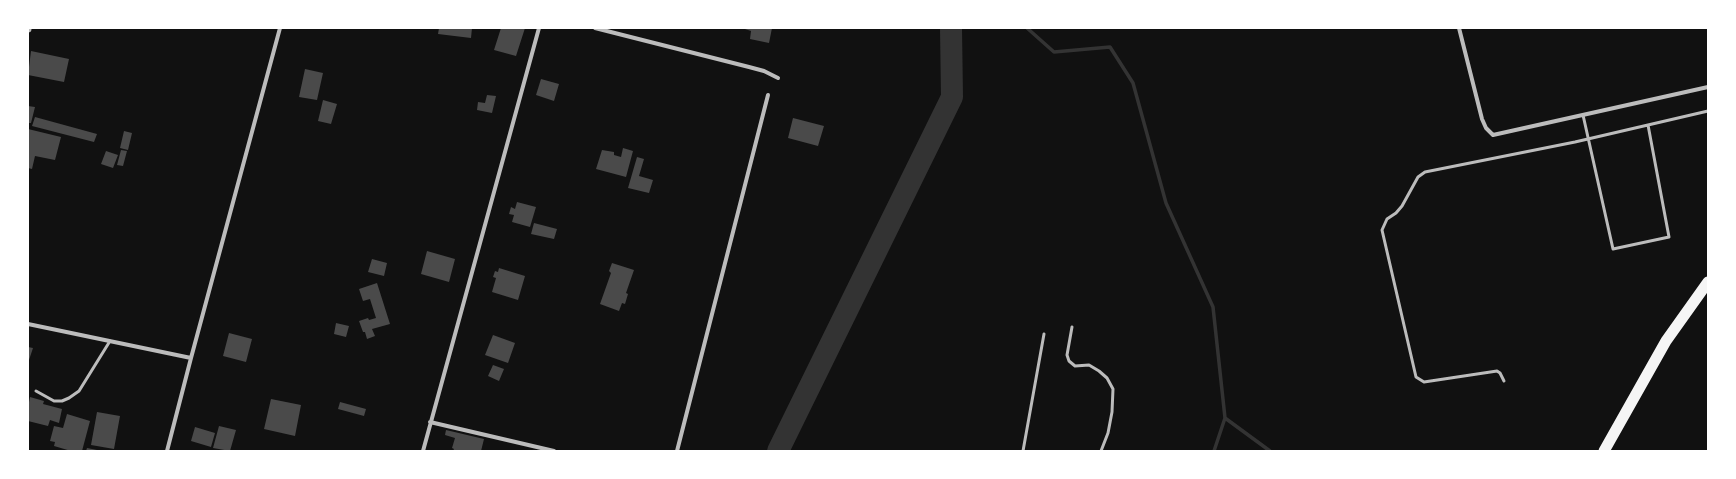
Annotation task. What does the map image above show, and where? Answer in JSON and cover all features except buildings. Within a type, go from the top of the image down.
[{"type":"highway","points":[[1604,451],[1666,340],[1708,282]]},
{"type":"street","points":[[167,451],[280,28]]},
{"type":"street","points":[[422,451],[539,28]]},
{"type":"street","points":[[595,28],[764,71],[778,78]]},
{"type":"street","points":[[1459,28],[1482,119],[1486,128],[1493,135],[1708,87]]},
{"type":"street","points":[[677,451],[768,95]]},
{"type":"street","points":[[28,324],[191,358]]},
{"type":"street","points":[[430,422],[554,451]]},
{"type":"lane","points":[[1504,381],[1498,371],[1424,382],[1416,377],[1382,230],[1387,219],[1396,213],[1402,206],[1418,177],[1425,172],[1708,111]]},
{"type":"lane","points":[[1583,115],[1613,249],[1670,237],[1648,125]]},
{"type":"lane","points":[[1072,327],[1067,355],[1069,361],[1075,366],[1089,365],[1099,371],[1107,378],[1113,389],[1112,412],[1108,433],[1101,451]]},
{"type":"lane","points":[[1023,451],[1044,334]]},
{"type":"lane","points":[[36,391],[54,401],[62,401],[70,398],[79,391],[110,341]]},
{"type":"waterway","points":[[778,451],[952,97],[951,28]]},
{"type":"waterway","points":[[1027,28],[1054,52],[1110,47],[1133,83],[1166,203],[1213,307],[1225,418],[1214,451]]},
{"type":"waterway","points":[[1225,418],[1270,451]]}]
